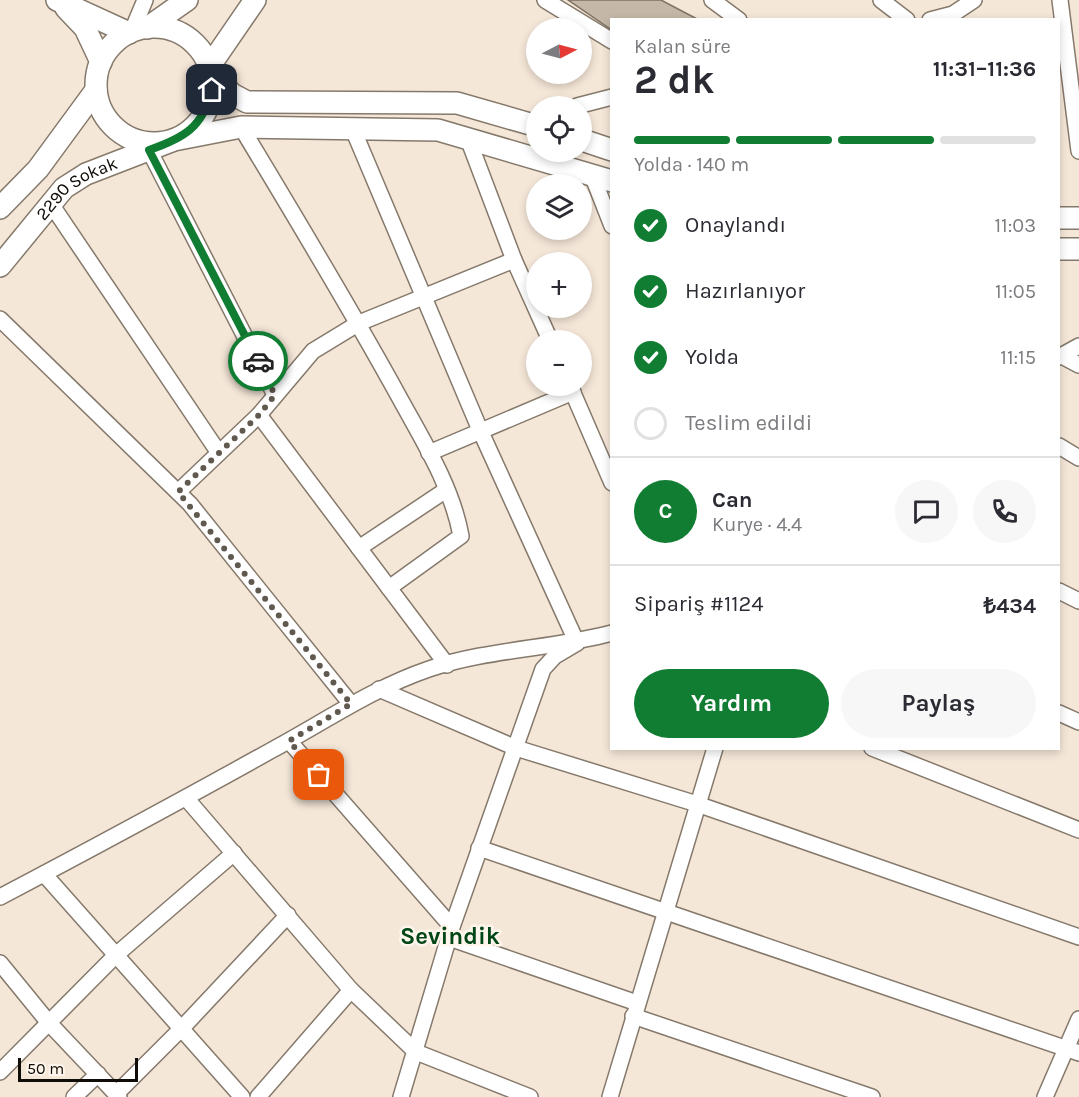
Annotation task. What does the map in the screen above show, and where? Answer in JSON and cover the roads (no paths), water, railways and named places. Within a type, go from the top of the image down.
[{"type":"main road","name":"2290 Sokak","points":[[174,140],[146,143],[128,138],[113,127],[102,111],[96,90],[97,75],[101,62],[115,42],[188,0]]},
{"type":"main road","points":[[210,69],[255,0]]},
{"type":"main road","points":[[58,1],[136,31],[171,29],[188,38],[202,52],[210,69],[232,94],[247,102],[457,103],[526,120]]},
{"type":"main road","points":[[58,1],[85,28],[101,62]]},
{"type":"main road","name":"2290 Sokak","points":[[0,266],[64,188],[86,174],[174,140],[197,125],[207,109],[212,90],[210,69]]},
{"type":"main road","name":"2290 Sokak","points":[[0,208],[38,169],[96,90]]},
{"type":"main road","points":[[174,140],[241,127],[438,130],[467,136],[602,178]]},
{"type":"main road","points":[[592,143],[610,149]]},
{"type":"main road","points":[[1060,218],[1079,218]]},
{"type":"main road","points":[[1060,249],[1079,249]]},
{"type":"street","points":[[136,31],[145,0]]},
{"type":"street","points":[[545,0],[610,40]]},
{"type":"street","points":[[712,0],[736,18]]},
{"type":"street","points":[[881,0],[904,18]]},
{"type":"street","points":[[937,18],[952,14],[974,0]]},
{"type":"street","points":[[1060,0],[1065,19],[1079,151]]},
{"type":"street","points":[[1065,19],[1079,27]]},
{"type":"street","points":[[592,102],[610,98]]},
{"type":"street","points":[[241,127],[358,323],[429,453],[458,520],[461,536],[389,588]]},
{"type":"street","points":[[352,127],[422,297],[577,643]]},
{"type":"street","points":[[467,136],[514,260],[546,330]]},
{"type":"street","points":[[149,150],[275,395]]},
{"type":"street","points":[[602,178],[610,216]]},
{"type":"street","points":[[51,204],[219,453]]},
{"type":"street","points":[[178,492],[259,415],[313,351],[358,323],[514,260]]},
{"type":"street","points":[[0,319],[178,492],[351,704]]},
{"type":"street","points":[[1060,356],[1079,346]]},
{"type":"street","points":[[1060,356],[1079,365]]},
{"type":"street","points":[[429,453],[555,396]]},
{"type":"street","points":[[574,396],[610,478]]},
{"type":"street","points":[[259,415],[447,665]]},
{"type":"street","points":[[1060,447],[1079,458]]},
{"type":"street","points":[[359,548],[446,490]]},
{"type":"street","points":[[1060,591],[1079,600]]},
{"type":"street","points":[[0,897],[186,798],[379,689],[430,668],[489,655],[577,643],[610,634]]},
{"type":"street","points":[[400,1097],[416,1052],[450,933],[543,669],[555,656],[577,643]]},
{"type":"street","points":[[379,689],[516,748],[697,804],[1079,937]]},
{"type":"street","points":[[1060,713],[1079,722]]},
{"type":"street","points":[[289,741],[450,933],[635,1009],[872,1097]]},
{"type":"street","points":[[610,1097],[664,910],[714,750]]},
{"type":"street","points":[[877,750],[1079,830]]},
{"type":"street","points":[[186,798],[351,990],[416,1052],[530,1097]]},
{"type":"street","points":[[479,848],[1072,1051]]},
{"type":"street","points":[[0,1072],[117,954],[234,853]]},
{"type":"street","points":[[44,874],[242,1097]]},
{"type":"street","points":[[0,963],[49,1023],[118,1095],[288,915]]},
{"type":"street","points":[[258,1097],[351,990]]},
{"type":"street","points":[[1045,1097],[1072,1051],[1079,1019]]},
{"type":"street","points":[[74,1097],[98,1074]]},
{"type":"district","name":"Sevindik","points":[[450,936]]}]
